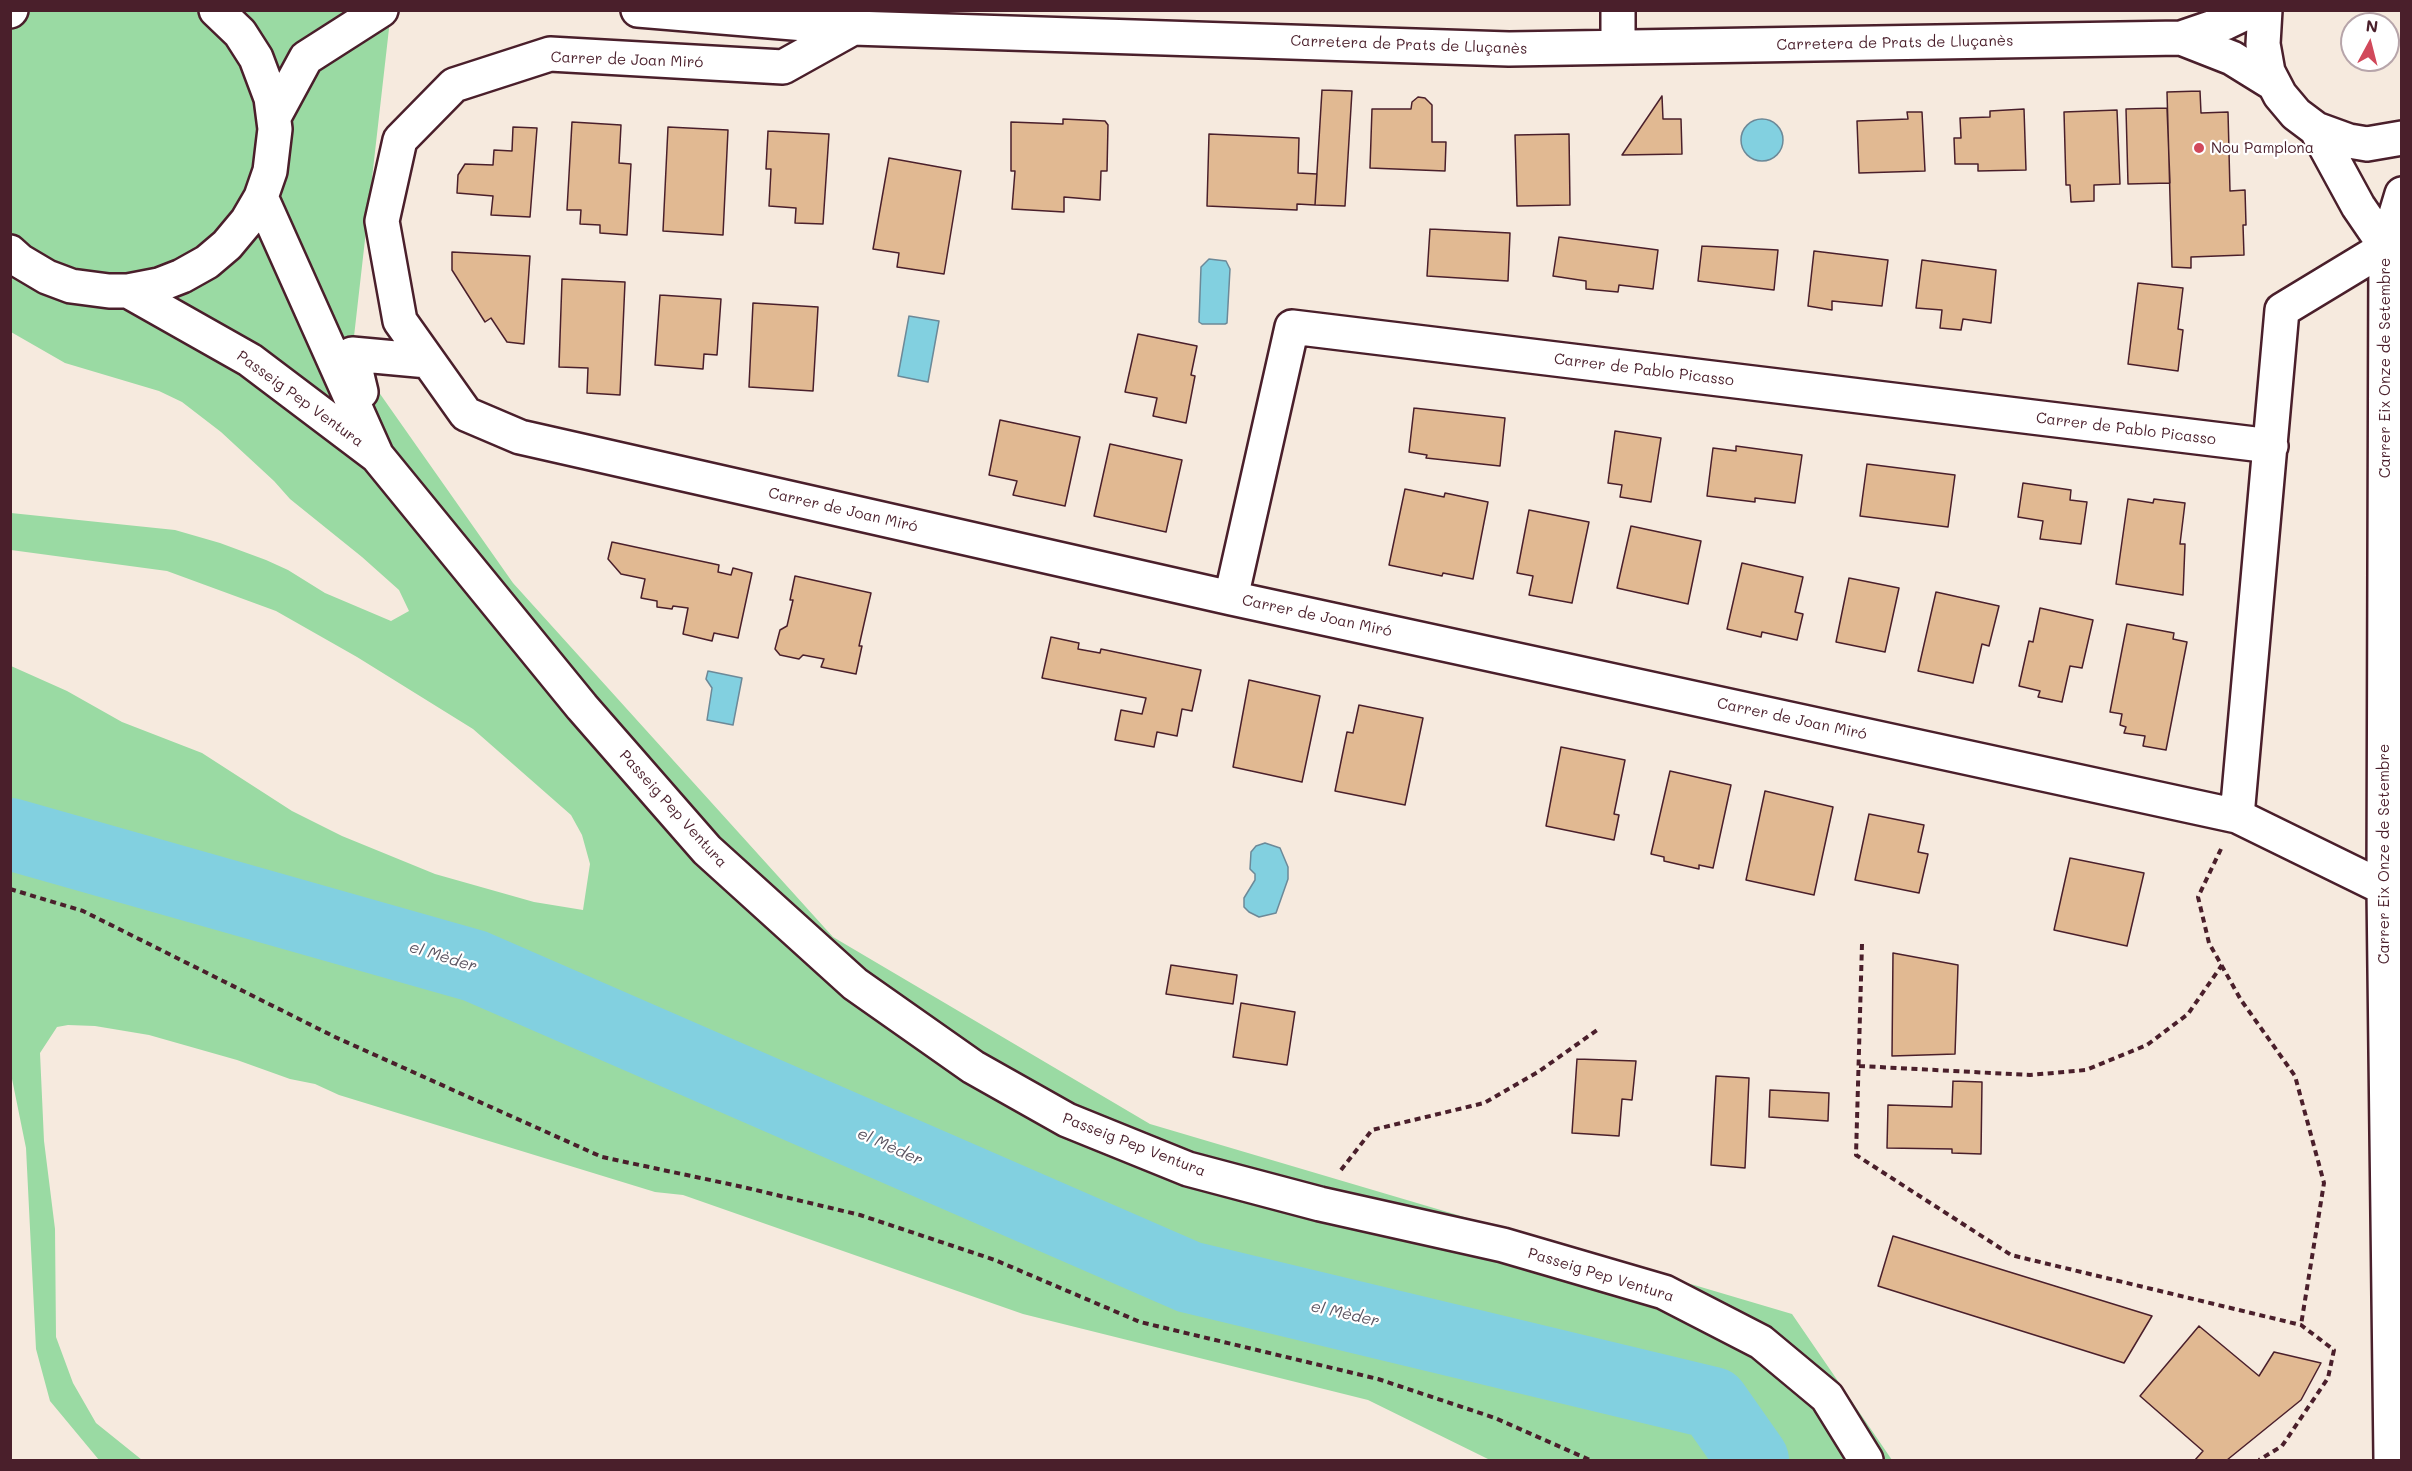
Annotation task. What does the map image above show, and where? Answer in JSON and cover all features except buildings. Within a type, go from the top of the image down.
[{"type":"street","points":[[10,252],[20,261],[47,277],[71,285],[109,291],[128,291],[159,285],[182,276],[207,262],[227,245],[247,221],[261,197],[270,171],[275,129],[266,82],[256,58],[240,33],[216,10]]},
{"type":"street","points":[[274,117],[306,58],[381,10]]},
{"type":"street","name":"Carretera de Prats de Lluçanès","points":[[638,10],[853,28],[1509,49],[2175,29],[2225,23],[2252,10]]},
{"type":"street","points":[[1618,10],[1618,47]]},
{"type":"street","points":[[2265,10],[2263,44],[2268,72],[2287,105],[2316,129],[2349,141],[2367,144],[2402,138]]},
{"type":"street","name":"Carrer de Joan Miró","points":[[853,28],[783,67],[550,54],[454,85],[400,140],[382,221],[400,321],[466,414],[520,437],[1231,598],[2237,816],[2384,888]]},
{"type":"street","name":"Carretera de Prats de Lluçanès","points":[[2175,29],[2232,58],[2274,84]]},
{"type":"street","name":"Carrer Eix Onze de Setembre","points":[[2316,129],[2358,206],[2386,247]]},
{"type":"street","name":"Carrer Eix Onze de Setembre","points":[[2391,1461],[2384,888],[2386,247],[2402,194]]},
{"type":"street","name":"Passeig Pep Ventura","points":[[261,197],[377,456]]},
{"type":"street","name":"Carrer Eix Onze de Setembre","points":[[2237,816],[2282,310],[2386,247]]},
{"type":"street","name":"Passeig Pep Ventura","points":[[128,291],[249,360],[377,456],[582,707],[706,850],[855,984],[973,1067],[1067,1120],[1188,1169],[1320,1204],[1503,1245],[1664,1292],[1761,1342],[1827,1396],[1866,1461]]},
{"type":"street","name":"Carrer de Pablo Picasso","points":[[1231,598],[1292,327],[2271,446]]},
{"type":"street","points":[[377,456],[352,354],[428,361]]},
{"type":"path","points":[[2237,816],[2198,897],[2209,943],[2241,1000],[2295,1076],[2324,1183],[2301,1325]]},
{"type":"path","points":[[10,889],[83,911],[335,1037],[602,1157],[860,1215],[995,1260],[1140,1322],[1378,1379],[1495,1418],[1590,1461]]},
{"type":"path","points":[[1862,945],[1856,1155],[2011,1255],[2301,1325],[2334,1350],[2328,1378],[2282,1446],[2259,1461]]},
{"type":"path","points":[[1858,1066],[2030,1075],[2086,1070],[2147,1045],[2188,1014],[2222,965]]},
{"type":"path","points":[[1320,1204],[1343,1166],[1372,1130],[1484,1103],[1538,1072],[1600,1028]]},
{"type":"green space","points":[[10,11],[391,11],[352,354],[513,583],[833,937],[1150,1124],[1792,1314],[1892,1460],[1490,1460],[1368,1400],[1023,1314],[683,1195],[655,1192],[339,1095],[315,1084],[290,1079],[237,1060],[149,1035],[95,1026],[68,1025],[57,1027],[40,1053],[44,1141],[55,1229],[56,1337],[73,1383],[96,1423],[142,1460],[99,1460],[50,1401],[36,1349],[26,1148],[10,1069],[11,666],[67,691],[122,722],[202,753],[292,811],[342,836],[435,874],[534,902],[583,910],[590,864],[582,835],[571,815],[473,729],[357,657],[276,611],[167,571],[11,550],[11,513],[175,530],[266,560],[288,570],[325,593],[391,621],[409,611],[399,590],[290,499],[221,432],[182,402],[159,391],[65,363],[11,332]]},
{"type":"water","points":[[1762,119],[1777,125],[1783,140],[1777,155],[1762,161],[1747,155],[1741,140],[1747,125]]},
{"type":"water","points":[[1209,259],[1226,261],[1230,269],[1227,323],[1225,324],[1199,322],[1201,267]]},
{"type":"water","points":[[909,316],[939,321],[928,382],[898,376]]},
{"type":"water","points":[[708,671],[742,678],[733,725],[707,720],[712,688],[706,679]]},
{"type":"water","points":[[1265,843],[1280,848],[1288,867],[1288,879],[1276,913],[1259,917],[1244,907],[1244,898],[1255,880],[1255,874],[1250,869],[1251,852],[1256,846]]},
{"type":"waterway","name":"el Mèder","points":[[10,834],[475,966],[1189,1277],[1713,1403],[1753,1460]]},
{"type":"place","name":"Nou Pamplona","points":[[2199,148]]}]
